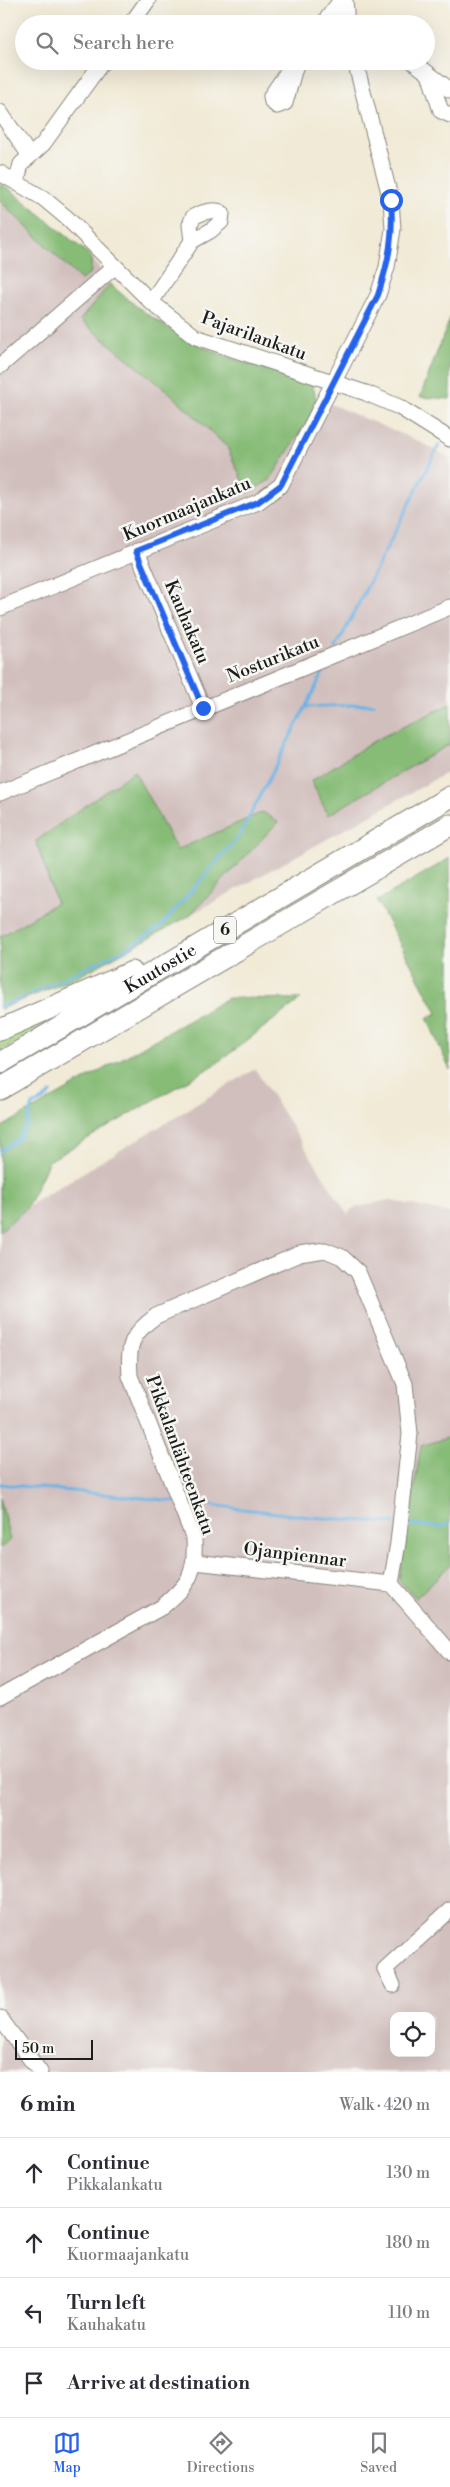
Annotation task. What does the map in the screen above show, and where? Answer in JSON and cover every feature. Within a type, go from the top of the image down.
[{"type":"highway","name":"Kuutostie","points":[[0,1063],[450,797]]},
{"type":"highway","name":"Kuutostie","points":[[3,1088],[450,824]]},
{"type":"highway","points":[[0,1030],[107,984],[188,945],[392,831]]},
{"type":"street","points":[[137,15],[148,0]]},
{"type":"street","points":[[330,15],[341,0]]},
{"type":"street","points":[[345,0],[348,15]]},
{"type":"street","points":[[17,181],[21,164],[43,144],[96,70]]},
{"type":"street","name":"Kuormaajankatu","points":[[0,608],[258,502],[281,485],[378,295],[387,267],[393,229],[391,200],[357,70]]},
{"type":"street","points":[[424,70],[450,90]]},
{"type":"street","points":[[429,74],[442,111],[450,115]]},
{"type":"street","points":[[0,112],[30,156]]},
{"type":"street","name":"Pajarilankatu","points":[[0,173],[17,181],[67,218],[151,302],[196,337],[399,407],[450,438]]},
{"type":"street","points":[[151,302],[192,241]]},
{"type":"street","points":[[0,366],[114,267]]},
{"type":"street","name":"Kauhakatu","points":[[136,551],[203,708]]},
{"type":"street","name":"Nosturikatu","points":[[0,793],[450,607]]},
{"type":"street","name":"Pikkalanlähteenkatu","points":[[0,1697],[162,1607],[178,1593],[189,1578],[195,1562],[194,1539],[130,1376],[128,1351],[140,1328],[156,1316],[300,1254],[325,1250],[342,1257],[358,1272],[405,1384],[410,1434],[398,1543],[391,1584]]},
{"type":"street","name":"Ojanpiennar","points":[[195,1562],[391,1584]]},
{"type":"street","points":[[391,1584],[450,1652]]},
{"type":"street","points":[[393,1985],[385,1969],[450,1910]]},
{"type":"street","points":[[0,2018],[40,2072]]},
{"type":"shaded area","points":[[0,184],[8,188],[91,256],[110,284],[131,303],[180,334],[221,354],[312,383],[316,398],[418,441],[450,458],[450,771],[76,978],[0,1009]]},
{"type":"shaded area","points":[[255,1069],[348,1215],[351,1209],[388,1200],[450,1213],[450,1437],[421,1446],[399,1579],[416,1598],[450,1565],[450,2072],[0,2072],[0,1548],[10,1540],[0,1497],[0,1231],[36,1201]]},
{"type":"green space","points":[[0,184],[8,188],[91,256],[91,272],[81,280],[0,201]]},
{"type":"green space","points":[[110,284],[162,324],[205,348],[312,383],[316,398],[309,418],[270,480],[248,493],[227,447],[171,394],[80,320]]},
{"type":"green space","points":[[450,318],[450,399],[420,397]]},
{"type":"green space","points":[[450,704],[450,744],[328,815],[311,781],[374,741]]},
{"type":"green space","points":[[134,771],[177,850],[263,812],[278,822],[189,916],[76,978],[0,1009],[0,937],[56,903],[36,841]]},
{"type":"green space","points":[[450,858],[450,1070],[427,1018],[437,1013],[377,901]]},
{"type":"green space","points":[[228,998],[301,999],[216,1064],[49,1161],[27,1208],[0,1231],[0,1128]]},
{"type":"green space","points":[[70,1011],[0,1051],[0,1039]]},
{"type":"green space","points":[[450,1437],[450,1565],[416,1598],[399,1580],[421,1446]]},
{"type":"green space","points":[[0,1497],[10,1541],[0,1548]]},
{"type":"waterway","points":[[336,648],[439,445]]},
{"type":"waterway","points":[[0,1006],[18,1000],[129,947],[161,926],[240,835],[328,663]]},
{"type":"waterway","points":[[306,707],[374,704]]},
{"type":"waterway","points":[[0,1151],[18,1139],[26,1126],[32,1105],[43,1100],[51,1093]]},
{"type":"waterway","points":[[0,1484],[174,1501]]},
{"type":"waterway","points":[[185,1502],[310,1517],[395,1523]]},
{"type":"waterway","points":[[404,1524],[441,1527],[450,1523]]},
{"type":"route","points":[[203,708],[136,551],[258,502],[281,485],[378,295],[387,267],[393,229],[391,200]]}]
